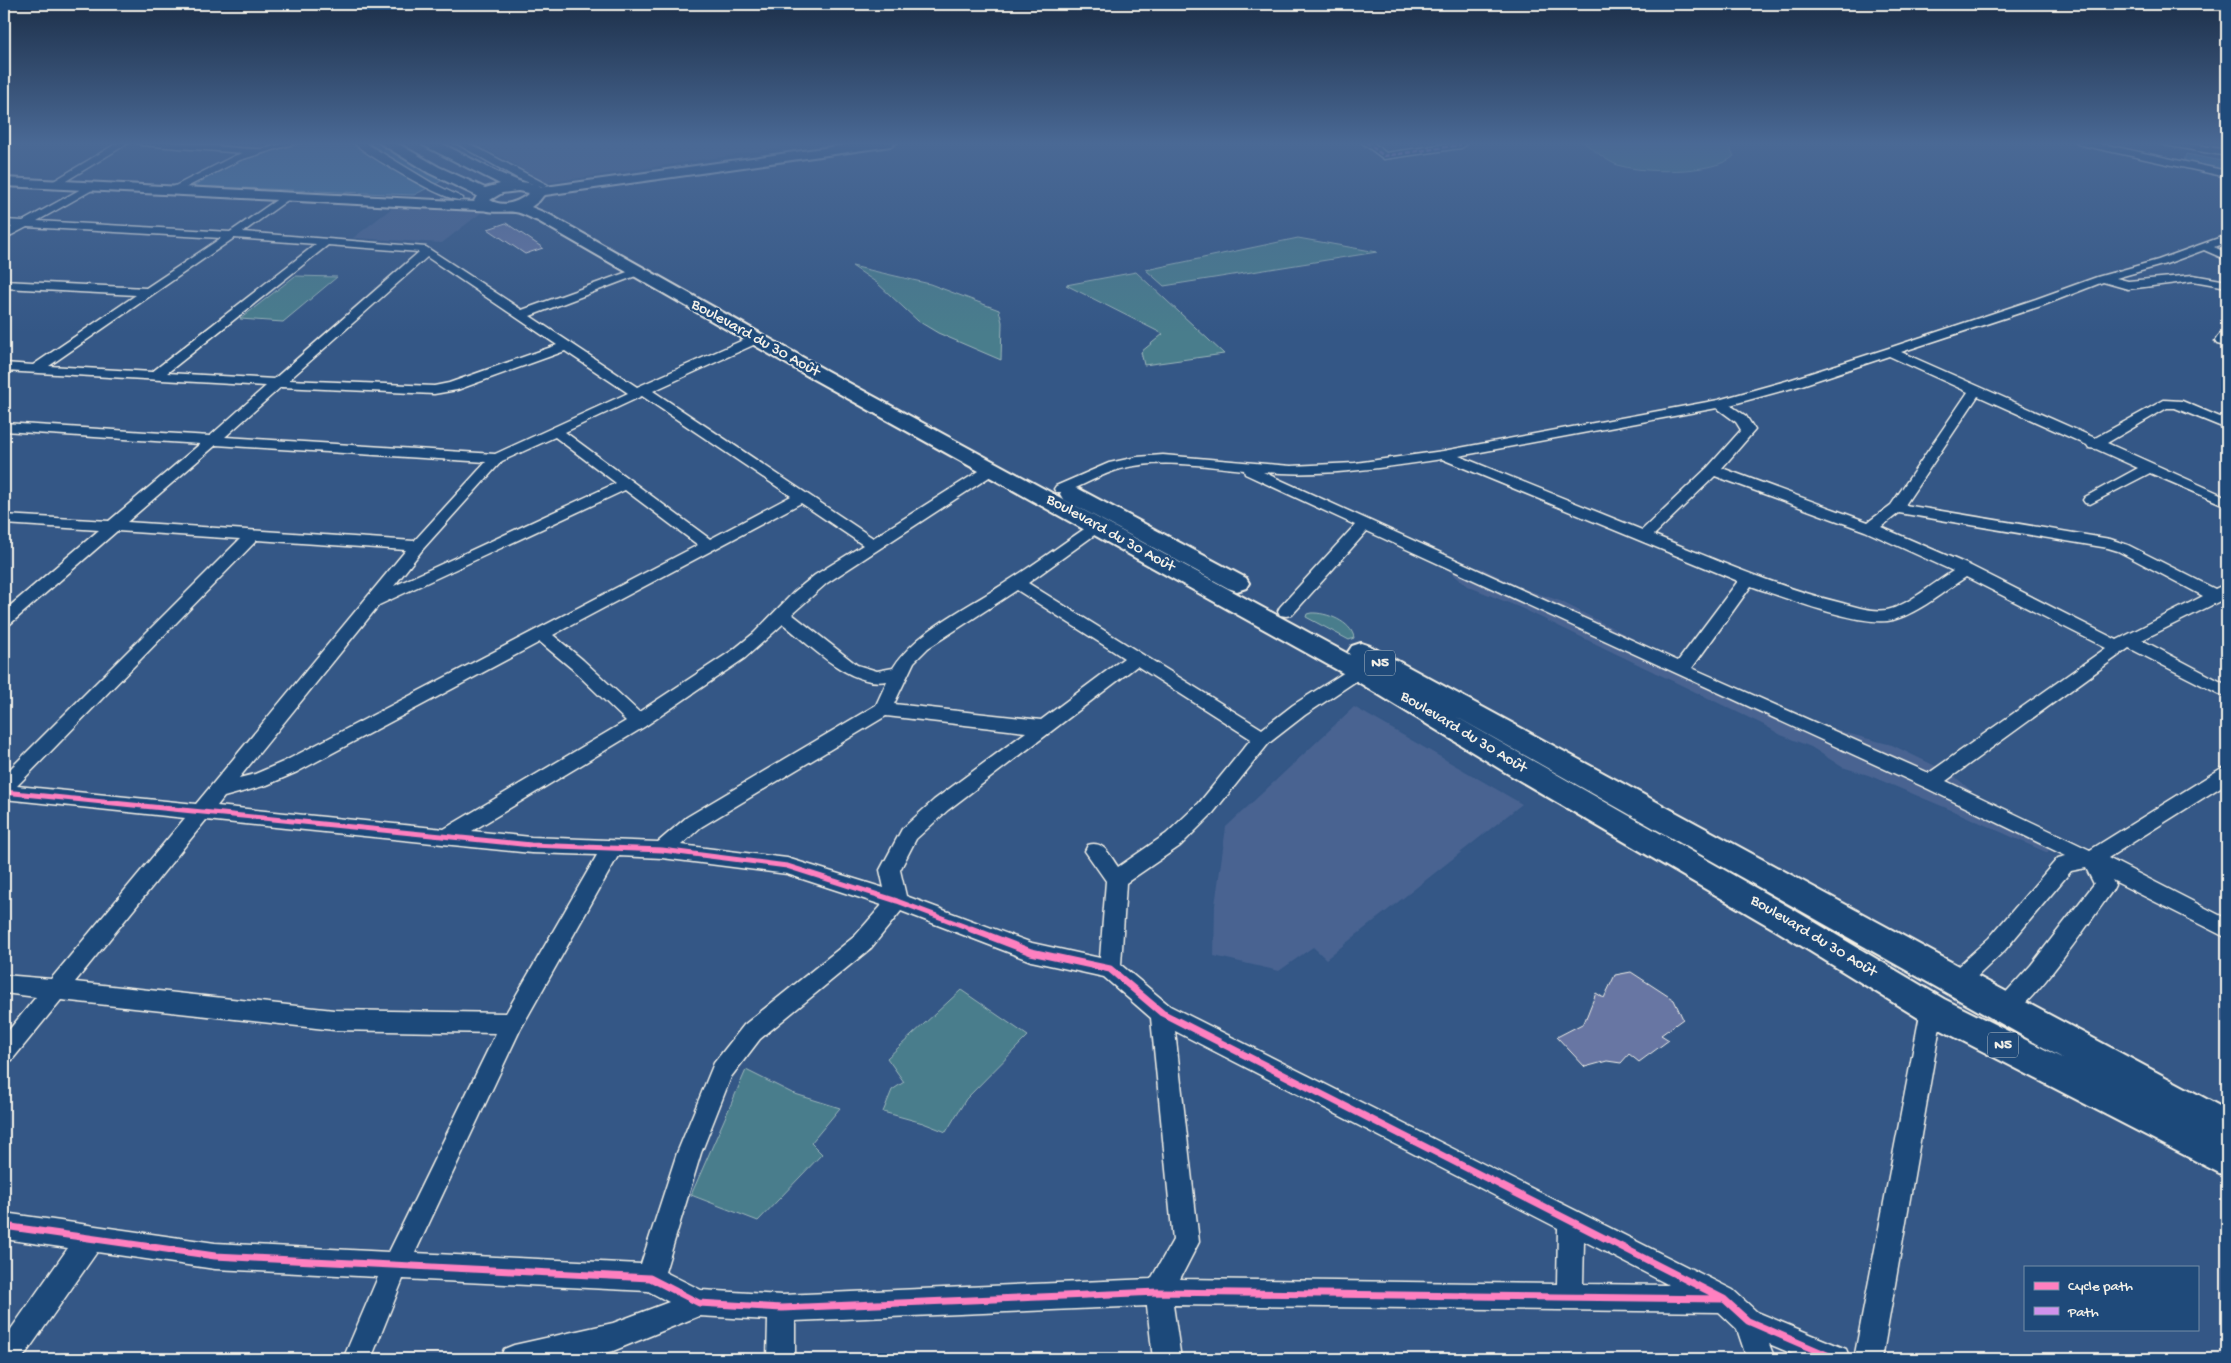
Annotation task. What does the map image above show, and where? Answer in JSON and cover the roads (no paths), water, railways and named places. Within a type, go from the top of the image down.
[{"type":"highway","name":"Boulevard du 30 Août","points":[[529,206],[544,218],[756,339],[951,437],[1061,489],[1104,522]]},
{"type":"highway","name":"Boulevard du 30 Août","points":[[539,206],[951,437],[992,469],[1104,522],[1279,617],[1525,744],[1676,826],[1955,983],[2006,1008],[2227,1129]]},
{"type":"highway","name":"Boulevard du 30 Août","points":[[1279,617],[1359,671],[1515,765],[1785,920],[1932,1009],[2227,1159]]},
{"type":"highway","points":[[1932,1009],[1955,983]]},
{"type":"highway","points":[[1985,1036],[2006,1008]]},
{"type":"main road","points":[[442,206],[461,206]]},
{"type":"street","points":[[4,236],[57,206]]},
{"type":"street","points":[[36,369],[273,206]]},
{"type":"street","points":[[4,223],[414,247],[426,252],[566,346],[640,392],[873,545]]},
{"type":"street","points":[[1061,489],[1114,466],[1137,461],[1194,461],[1240,467],[1324,470],[1443,455],[1719,404],[1791,384],[1890,352],[2040,302],[2101,279],[2162,262],[2227,238]]},
{"type":"street","points":[[155,376],[327,241]]},
{"type":"street","points":[[2206,247],[2227,257]]},
{"type":"street","points":[[4,620],[213,440],[426,252]]},
{"type":"street","points":[[520,315],[637,272]]},
{"type":"street","points":[[2101,279],[2128,285],[2193,278],[2227,284]]},
{"type":"street","points":[[4,284],[146,292]]},
{"type":"street","points":[[4,1053],[418,546],[497,458],[756,339]]},
{"type":"street","points":[[4,367],[277,383],[443,389],[566,346]]},
{"type":"street","points":[[1890,352],[2227,502]]},
{"type":"street","points":[[1870,528],[1896,508],[1975,391]]},
{"type":"street","points":[[1645,536],[1713,470],[1748,430],[1741,420],[1719,404]]},
{"type":"street","points":[[2094,444],[2164,404],[2177,404],[2227,425]]},
{"type":"street","points":[[4,427],[497,458]]},
{"type":"street","points":[[557,432],[709,546]]},
{"type":"street","points":[[1443,455],[1748,579],[1812,602],[1867,616],[1880,617],[1890,615],[1911,605],[1965,570]]},
{"type":"street","points":[[1240,467],[1931,782],[2091,859],[2227,929]]},
{"type":"street","points":[[2090,500],[2148,468]]},
{"type":"street","points":[[448,836],[638,722],[739,654],[760,637],[780,614],[822,579],[992,469]]},
{"type":"street","points":[[1713,470],[1870,528],[2227,692]]},
{"type":"street","points":[[372,602],[626,484]]},
{"type":"street","points":[[219,790],[260,780],[290,767],[801,497]]},
{"type":"street","points":[[1896,508],[2117,546],[2221,592]]},
{"type":"street","points":[[4,519],[418,546]]},
{"type":"street","points":[[662,850],[694,822],[883,709],[908,658],[922,644],[1017,583],[1104,522]]},
{"type":"street","points":[[1279,617],[1364,525]]},
{"type":"street","points":[[4,787],[252,536]]},
{"type":"street","points":[[1682,669],[1748,579]]},
{"type":"street","points":[[1017,583],[1263,738]]},
{"type":"street","points":[[1931,782],[2123,643],[2221,592]]},
{"type":"street","points":[[780,614],[851,669],[877,677],[899,673]]},
{"type":"street","points":[[542,635],[577,664],[638,722]]},
{"type":"street","points":[[897,901],[890,870],[909,834],[941,805],[1135,658]]},
{"type":"street","points":[[1116,879],[1174,840],[1206,808],[1263,738],[1298,710],[1359,671]]},
{"type":"street","points":[[883,709],[1044,727]]},
{"type":"street","points":[[1955,983],[2007,934],[2065,864],[2091,859],[2227,774]]},
{"type":"street","points":[[4,792],[531,845],[662,850],[787,866],[897,901],[1031,952],[1110,969],[1162,1013],[1724,1299],[1748,1322],[1836,1359]]},
{"type":"street","points":[[357,1359],[396,1265],[512,1023],[612,848]]},
{"type":"street","points":[[1095,851],[1116,879],[1110,969]]},
{"type":"street","points":[[2006,1008],[2039,972],[2105,885],[2091,859]]},
{"type":"street","points":[[650,1278],[689,1153],[722,1071],[752,1032],[863,942],[897,901]]},
{"type":"street","points":[[4,984],[334,1020],[512,1023]]},
{"type":"street","points":[[1868,1359],[1932,1009]]},
{"type":"street","points":[[1162,1013],[1186,1242],[1158,1292],[1168,1359]]},
{"type":"street","points":[[1570,1297],[1571,1222]]},
{"type":"street","points":[[4,1226],[215,1256],[650,1278],[699,1303],[782,1308],[1158,1292],[1724,1299]]},
{"type":"street","points":[[6,1359],[91,1238]]},
{"type":"street","points":[[514,1359],[613,1337],[699,1303]]},
{"type":"street","points":[[781,1359],[782,1308]]},
{"type":"street","points":[[1748,1322],[1761,1359]]}]
